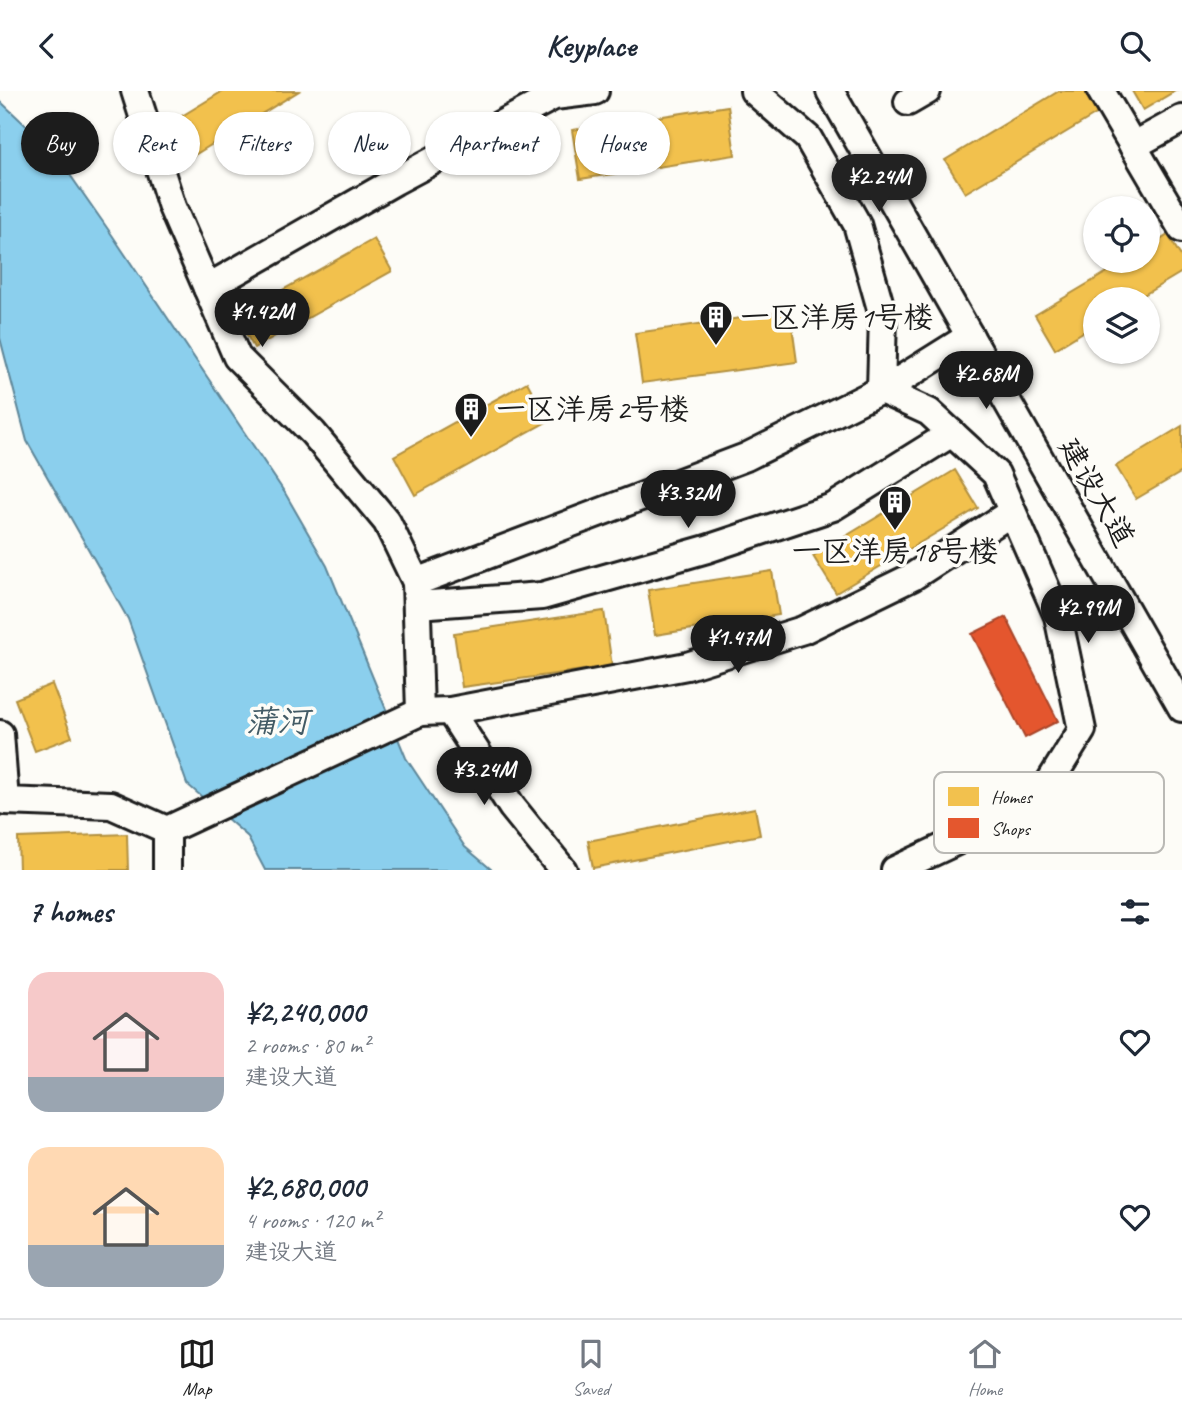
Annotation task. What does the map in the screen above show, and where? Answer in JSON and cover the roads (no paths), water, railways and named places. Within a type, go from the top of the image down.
[{"type":"street","points":[[135,91],[172,207],[237,357],[313,433],[387,522],[416,594],[421,712]]},
{"type":"street","points":[[207,288],[395,181],[554,96],[595,91]]},
{"type":"street","points":[[754,91],[808,138],[857,224],[883,316],[881,390]]},
{"type":"street","name":"建设大道","points":[[830,91],[1182,708]]},
{"type":"street","points":[[1101,91],[1182,229]]},
{"type":"street","points":[[1133,146],[1182,119]]},
{"type":"street","points":[[416,594],[746,457],[895,383],[970,335]]},
{"type":"street","points":[[881,390],[929,412],[996,474],[1058,616],[1082,730],[1056,772]]},
{"type":"street","points":[[416,594],[542,596],[707,549],[833,507],[952,433]]},
{"type":"street","points":[[0,734],[3,801],[111,805],[167,830],[421,712],[450,711],[687,666],[803,630],[912,577],[1012,512]]},
{"type":"street","points":[[450,711],[512,807],[563,870]]},
{"type":"street","points":[[167,830],[167,870]]},
{"type":"street","points":[[895,870],[934,852]]},
{"type":"water","name":"蒲河","points":[[0,101],[21,121],[21,175],[70,175],[285,493],[327,566],[406,758],[465,847],[492,870],[265,870],[247,836],[187,784],[128,619],[27,441],[0,338]]},
{"type":"place","name":"一区洋房1号楼","points":[[716,347]]},
{"type":"place","name":"一区洋房2号楼","points":[[471,439]]},
{"type":"place","name":"一区洋房18号楼","points":[[895,532]]}]
